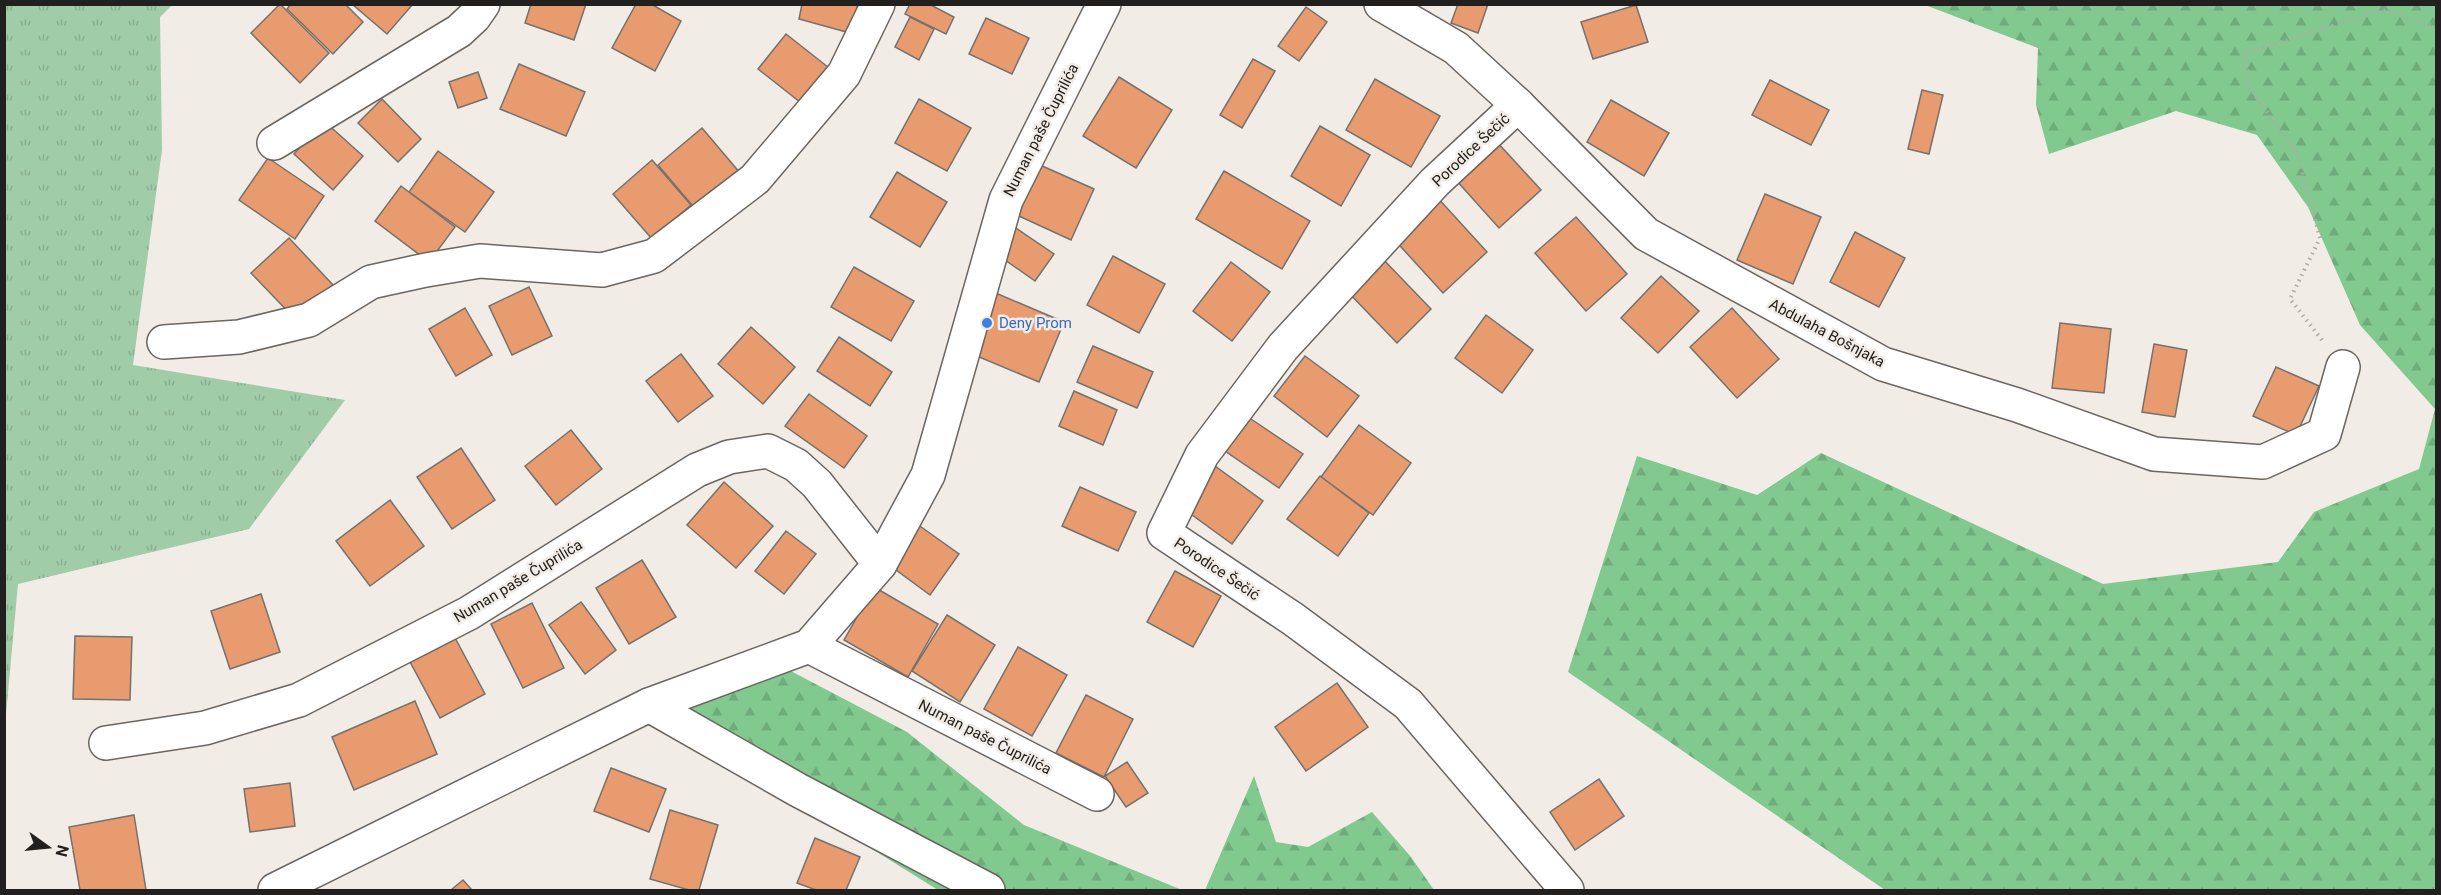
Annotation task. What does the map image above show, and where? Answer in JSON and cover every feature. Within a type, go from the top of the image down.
[{"type":"street","points":[[274,144],[459,31],[474,17],[483,4]]},
{"type":"street","points":[[164,342],[239,337],[309,320],[371,282],[426,270],[480,261],[602,270],[654,256],[755,179],[844,74],[878,4]]},
{"type":"street","name":"Numan paše Čuprilića","points":[[274,891],[649,705],[809,646],[880,564],[928,476],[1006,200],[1104,4]]},
{"type":"street","name":"Abdulaha Bošnjaka","points":[[1381,4],[1456,48],[1518,105],[1646,234],[1883,364],[2017,405],[2154,454],[2263,462],[2324,434],[2343,367]]},
{"type":"street","name":"Porodice Šečić","points":[[1518,105],[1436,182],[1283,346],[1202,456],[1164,533],[1293,619],[1408,704],[1567,891]]},
{"type":"street","name":"Numan paše Čuprilića","points":[[106,743],[205,728],[299,700],[469,613],[697,470],[729,457],[768,451],[796,465],[817,484],[880,564]]},
{"type":"street","name":"Numan paše Čuprilića","points":[[809,646],[1097,794]]},
{"type":"street","points":[[649,705],[798,790],[988,891]]},
{"type":"path","points":[[2343,367],[2290,299],[2320,238],[2298,155],[2248,85],[2246,53],[2382,10],[2436,27]]},
{"type":"green space","points":[[5,4],[172,5],[160,17],[162,150],[133,365],[345,400],[249,529],[18,584],[5,725]]},
{"type":"green space","points":[[1925,5],[2436,5],[2436,890],[1885,890],[1568,672],[1637,456],[1757,495],[1821,453],[2103,584],[2278,562],[2314,512],[2419,469],[2435,409],[2360,325],[2308,207],[2257,135],[2176,111],[2049,154],[2036,105],[2038,48]]},
{"type":"green space","points":[[785,668],[907,732],[1024,825],[1182,890],[938,890],[661,718]]},
{"type":"green space","points":[[1254,776],[1276,842],[1308,847],[1372,812],[1411,857],[1434,890],[1205,890]]},
{"type":"building","points":[[280,4],[329,53],[300,83],[251,33]]},
{"type":"building","points":[[291,4],[345,4],[363,22],[333,54],[287,9]]},
{"type":"building","points":[[352,4],[413,4],[387,34]]},
{"type":"building","points":[[531,4],[586,4],[574,40],[525,23]]},
{"type":"building","points":[[636,4],[651,4],[681,21],[655,71],[612,48]]},
{"type":"building","points":[[802,4],[858,4],[850,33],[799,19]]},
{"type":"building","points":[[910,4],[929,4],[954,17],[946,34],[905,14]]},
{"type":"building","points":[[1458,4],[1488,4],[1478,33],[1451,23]]},
{"type":"building","points":[[1636,5],[1648,42],[1593,59],[1581,22]]},
{"type":"building","points":[[1306,7],[1327,22],[1299,61],[1278,46]]},
{"type":"building","points":[[910,17],[934,29],[919,60],[895,47]]},
{"type":"building","points":[[986,18],[1029,38],[1012,74],[969,54]]},
{"type":"building","points":[[786,34],[833,71],[805,106],[758,69]]},
{"type":"building","points":[[1253,59],[1275,71],[1242,128],[1220,115]]},
{"type":"building","points":[[519,64],[585,92],[566,136],[500,109]]},
{"type":"building","points":[[478,72],[487,98],[458,108],[449,82]]},
{"type":"building","points":[[1119,77],[1172,110],[1136,168],[1083,136]]},
{"type":"building","points":[[1375,79],[1440,116],[1411,167],[1346,130]]},
{"type":"building","points":[[1770,80],[1829,110],[1811,145],[1752,115]]},
{"type":"building","points":[[1922,90],[1943,95],[1929,154],[1908,149]]},
{"type":"building","points":[[382,99],[421,139],[398,162],[358,123]]},
{"type":"building","points":[[919,99],[971,128],[947,171],[895,143]]},
{"type":"building","points":[[1611,100],[1669,133],[1644,176],[1587,142]]},
{"type":"building","points":[[324,121],[363,156],[333,190],[294,154]]},
{"type":"building","points":[[1320,126],[1370,155],[1341,206],[1291,176]]},
{"type":"building","points":[[702,128],[746,180],[702,217],[658,165]]},
{"type":"building","points":[[1497,142],[1541,190],[1499,228],[1456,180]]},
{"type":"building","points":[[438,151],[494,192],[465,232],[409,192]]},
{"type":"building","points":[[268,158],[324,196],[295,239],[239,200]]},
{"type":"building","points":[[652,160],[691,205],[652,239],[613,194]]},
{"type":"building","points":[[1031,161],[1094,189],[1071,240],[1008,211]]},
{"type":"building","points":[[1224,171],[1310,221],[1282,269],[1196,219]]},
{"type":"building","points":[[897,172],[947,202],[920,247],[870,217]]},
{"type":"building","points":[[401,186],[455,227],[429,262],[375,221]]},
{"type":"building","points":[[1765,194],[1821,217],[1793,284],[1737,260]]},
{"type":"building","points":[[1436,196],[1487,252],[1443,293],[1392,237]]},
{"type":"building","points":[[1576,217],[1627,274],[1586,311],[1535,253]]},
{"type":"building","points":[[1013,226],[1054,254],[1035,281],[995,253]]},
{"type":"building","points":[[1855,232],[1905,258],[1879,307],[1830,282]]},
{"type":"building","points":[[289,238],[334,286],[297,321],[251,273]]},
{"type":"building","points":[[1379,255],[1431,309],[1397,343],[1345,289]]},
{"type":"building","points":[[1113,256],[1165,284],[1139,333],[1087,305]]},
{"type":"building","points":[[1231,262],[1270,292],[1232,341],[1193,311]]},
{"type":"building","points":[[854,267],[914,301],[891,341],[831,307]]},
{"type":"building","points":[[1661,276],[1699,311],[1658,353],[1621,318]]},
{"type":"building","points":[[529,287],[552,336],[512,355],[489,306]]},
{"type":"building","points":[[991,291],[1064,322],[1039,382],[965,351]]},
{"type":"building","points":[[465,308],[492,355],[456,376],[429,329]]},
{"type":"building","points":[[1732,308],[1779,359],[1737,398],[1690,347]]},
{"type":"building","points":[[1486,315],[1533,350],[1502,393],[1455,358]]},
{"type":"building","points":[[2060,323],[2111,329],[2104,393],[2052,388]]},
{"type":"building","points":[[751,327],[795,367],[763,404],[718,364]]},
{"type":"building","points":[[839,337],[892,372],[870,406],[817,371]]},
{"type":"building","points":[[2154,344],[2187,350],[2175,417],[2142,412]]},
{"type":"building","points":[[1093,346],[1153,372],[1137,408],[1077,382]]},
{"type":"building","points":[[681,354],[713,396],[678,422],[646,381]]},
{"type":"building","points":[[1305,356],[1359,396],[1327,437],[1274,396]]},
{"type":"building","points":[[2276,367],[2319,386],[2296,435],[2253,416]]},
{"type":"building","points":[[1074,391],[1117,410],[1103,445],[1059,426]]},
{"type":"building","points":[[809,394],[867,436],[844,468],[785,426]]},
{"type":"building","points":[[1245,415],[1303,454],[1279,488],[1222,449]]},
{"type":"building","points":[[1359,425],[1411,463],[1373,515],[1321,477]]},
{"type":"building","points":[[571,430],[602,469],[556,505],[525,466]]},
{"type":"building","points":[[461,448],[495,500],[452,529],[417,477]]},
{"type":"building","points":[[1215,466],[1263,501],[1232,544],[1184,509]]},
{"type":"building","points":[[1320,476],[1369,513],[1338,556],[1287,519]]},
{"type":"building","points":[[724,482],[773,526],[736,568],[687,525]]},
{"type":"building","points":[[1080,487],[1136,512],[1118,551],[1062,526]]},
{"type":"building","points":[[390,500],[424,546],[370,586],[336,541]]},
{"type":"building","points":[[917,524],[959,554],[930,595],[888,564]]},
{"type":"building","points":[[786,531],[816,554],[784,594],[755,571]]},
{"type":"building","points":[[642,560],[676,617],[629,644],[596,588]]},
{"type":"building","points":[[1175,571],[1221,596],[1193,647],[1147,622]]},
{"type":"building","points":[[874,587],[938,624],[908,677],[844,640]]},
{"type":"building","points":[[261,594],[280,652],[230,669],[211,611]]},
{"type":"building","points":[[581,602],[616,650],[585,674],[549,625]]},
{"type":"building","points":[[532,603],[564,668],[523,688],[491,624]]},
{"type":"building","points":[[947,615],[995,645],[960,702],[912,671]]},
{"type":"building","points":[[453,634],[485,694],[440,718],[408,658]]},
{"type":"building","points":[[75,636],[132,637],[130,700],[73,699]]},
{"type":"building","points":[[1018,647],[1067,675],[1032,736],[984,709]]},
{"type":"building","points":[[1337,683],[1368,727],[1306,771],[1275,727]]},
{"type":"building","points":[[1086,695],[1133,719],[1104,777],[1056,753]]},
{"type":"building","points":[[415,701],[437,754],[354,790],[332,737]]},
{"type":"building","points":[[1127,762],[1148,793],[1126,807],[1105,776]]},
{"type":"building","points":[[611,768],[666,789],[649,832],[594,811]]},
{"type":"building","points":[[1599,779],[1624,816],[1575,850],[1550,812]]},
{"type":"building","points":[[290,783],[295,826],[250,832],[244,789]]},
{"type":"building","points":[[670,810],[718,825],[699,890],[689,890],[650,879]]},
{"type":"building","points":[[134,815],[146,890],[80,890],[69,827]]},
{"type":"building","points":[[815,838],[860,857],[846,890],[816,890],[797,883]]},
{"type":"building","points":[[463,880],[472,890],[451,890]]},
{"type":"place","name":"Deny Prom","points":[[987,323]]}]
